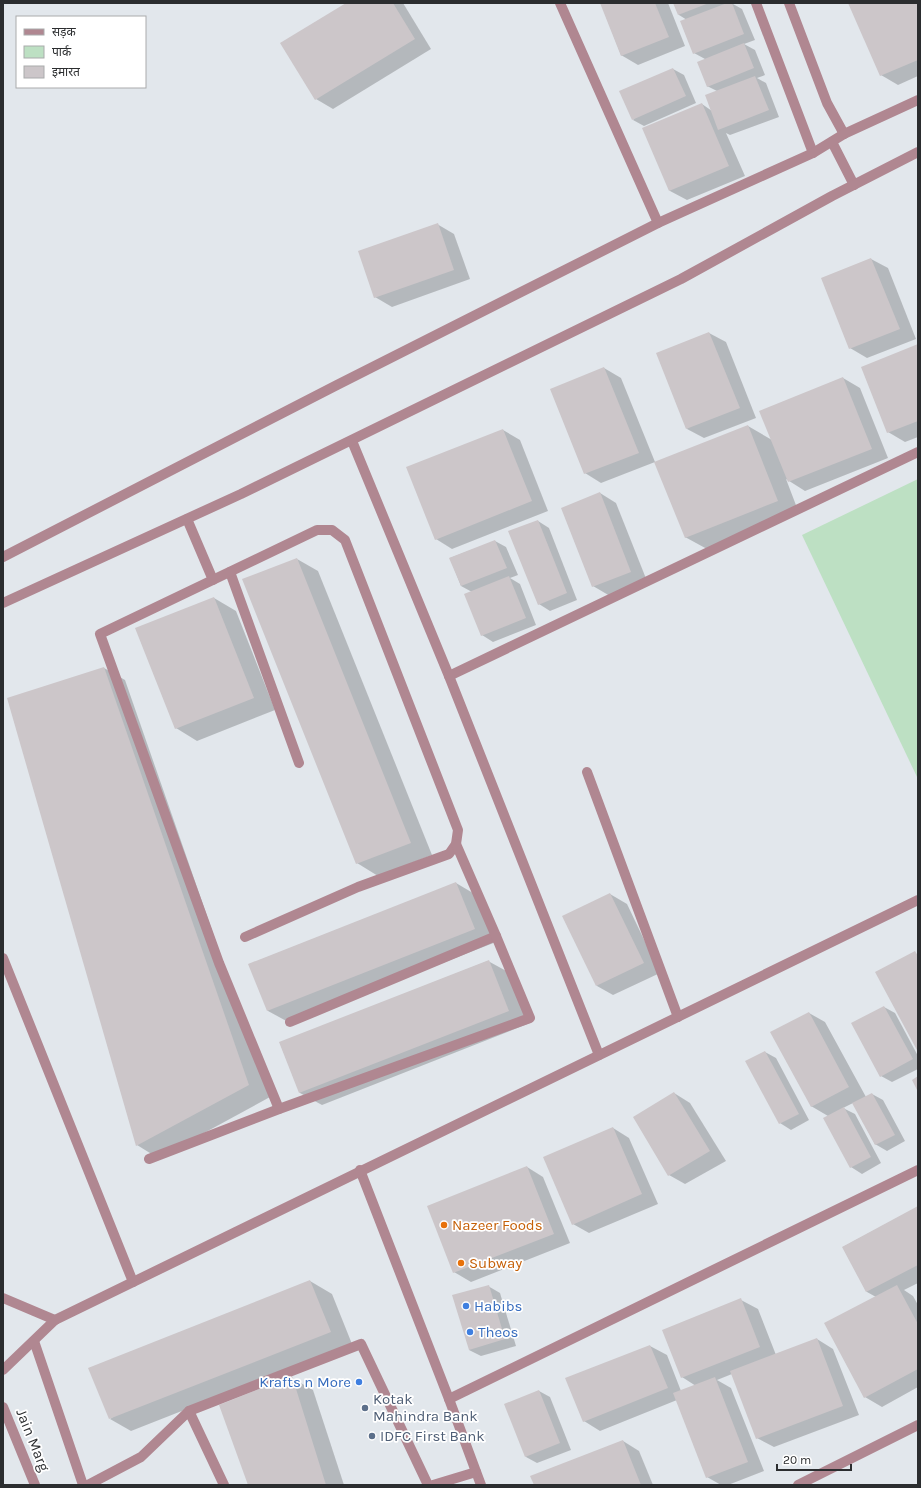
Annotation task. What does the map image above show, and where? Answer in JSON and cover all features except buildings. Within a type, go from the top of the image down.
[{"type":"street","points":[[560,3],[658,223]]},
{"type":"street","points":[[756,3],[813,153]]},
{"type":"street","points":[[789,3],[827,103],[844,134]]},
{"type":"street","points":[[3,557],[658,223],[813,153],[844,134],[918,100]]},
{"type":"street","points":[[832,142],[854,185]]},
{"type":"street","points":[[3,603],[187,519],[352,441],[681,280],[854,185],[918,152]]},
{"type":"street","points":[[352,441],[449,676],[599,1055]]},
{"type":"street","points":[[449,676],[918,452]]},
{"type":"street","points":[[187,519],[213,580]]},
{"type":"street","points":[[245,937],[358,887],[449,854],[456,844],[458,830],[345,540],[332,530],[317,530],[100,634],[219,963],[279,1109]]},
{"type":"street","points":[[230,572],[299,763]]},
{"type":"street","points":[[587,772],[678,1017]]},
{"type":"street","points":[[149,1159],[279,1109],[530,1018],[456,844]]},
{"type":"street","points":[[3,1370],[55,1320],[360,1170],[918,900]]},
{"type":"street","points":[[290,1022],[496,936]]},
{"type":"street","points":[[3,958],[133,1282]]},
{"type":"street","points":[[360,1170],[481,1485]]},
{"type":"street","points":[[449,1399],[918,1170]]},
{"type":"street","points":[[3,1298],[55,1320]]},
{"type":"street","points":[[34,1341],[83,1485]]},
{"type":"street","points":[[88,1485],[142,1457],[189,1411],[361,1344],[428,1485]]},
{"type":"street","name":"Jain Marg","points":[[3,1407],[35,1485]]},
{"type":"street","points":[[189,1411],[224,1485]]},
{"type":"street","points":[[798,1485],[917,1429]]},
{"type":"street","points":[[433,1485],[476,1472]]},
{"type":"green space","points":[[918,479],[918,779],[802,535]]},
{"type":"place","name":"Nazeer Foods","points":[[444,1225]]},
{"type":"place","name":"Subway","points":[[461,1263]]},
{"type":"place","name":"Habibs","points":[[466,1306]]},
{"type":"place","name":"Theos","points":[[470,1332]]},
{"type":"place","name":"Krafts n More","points":[[359,1382]]},
{"type":"place","name":"Kotak Mahindra Bank","points":[[365,1408]]},
{"type":"place","name":"IDFC First Bank","points":[[372,1436]]}]
